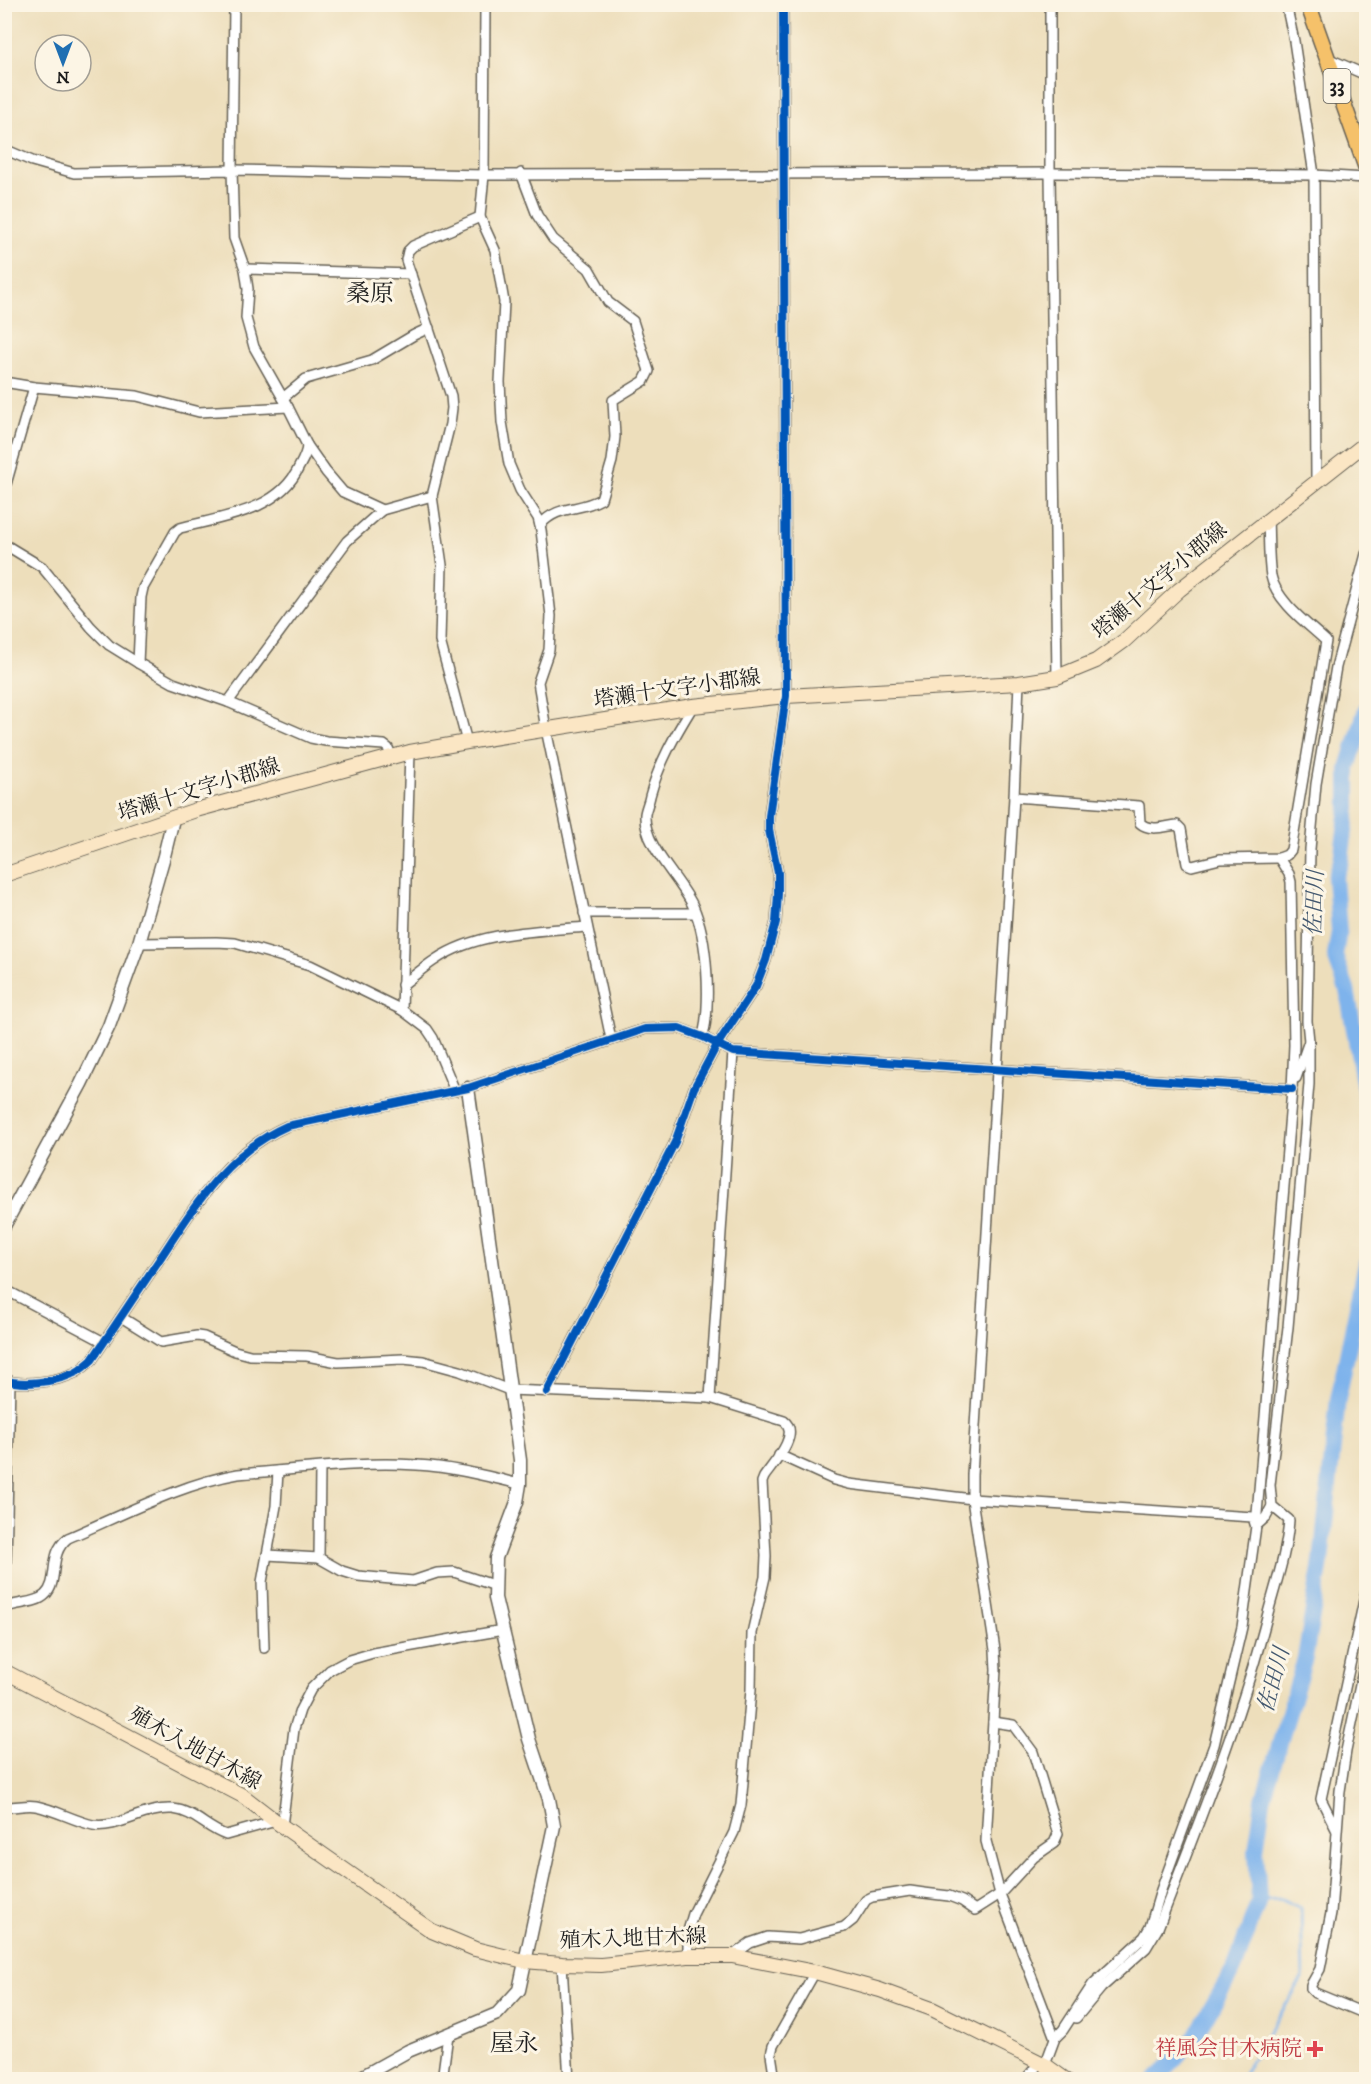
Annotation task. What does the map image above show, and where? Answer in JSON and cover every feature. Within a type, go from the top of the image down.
[{"type":"main road","name":"33","points":[[1308,4],[1366,167]]},
{"type":"main road","name":"塔瀬十文字小郡線","points":[[4,875],[196,810],[410,752],[693,706],[786,696],[1019,683],[1057,677],[1096,662],[1124,641],[1179,590],[1366,442]]},
{"type":"main road","name":"殖木入地甘木線","points":[[4,1671],[243,1796],[432,1931],[475,1949],[524,1961],[562,1964],[602,1965],[688,1956],[732,1956],[815,1972],[880,1990],[932,2010],[1043,2063],[1066,2079]]},
{"type":"street","points":[[234,4],[232,170],[234,238],[245,269],[248,289],[246,318],[250,337],[308,445],[343,492],[382,510]]},
{"type":"street","points":[[485,4],[483,174],[480,217],[495,250],[504,302],[500,392],[504,443],[515,479],[540,525],[550,616],[549,650],[538,682],[611,1039]]},
{"type":"street","points":[[547,1392],[675,1142],[694,1088],[717,1045],[756,986],[776,922],[778,873],[769,830],[769,816],[786,696],[783,4]]},
{"type":"street","points":[[1050,4],[1057,677]]},
{"type":"street","points":[[1286,4],[1294,41],[1314,175],[1316,482]]},
{"type":"street","points":[[1327,58],[1366,75]]},
{"type":"street","points":[[4,149],[32,161],[74,173],[232,170],[483,174],[1050,173],[1314,175],[1366,178]]},
{"type":"street","points":[[521,173],[537,215],[552,239],[589,269],[608,302],[633,321],[649,371],[644,381],[613,400],[615,437],[612,461],[601,499],[582,507],[554,512],[540,525]]},
{"type":"street","points":[[467,742],[440,641],[442,565],[432,496],[450,424],[451,396],[406,255],[413,246],[480,217]]},
{"type":"street","points":[[245,269],[411,274]]},
{"type":"street","points":[[283,398],[306,379],[372,360],[429,328]]},
{"type":"street","points":[[4,382],[34,387],[137,396],[199,412],[288,407]]},
{"type":"street","points":[[4,491],[34,387]]},
{"type":"street","points":[[138,663],[143,588],[175,532],[180,528],[255,508],[273,498],[287,486],[297,471],[308,445]]},
{"type":"street","points":[[228,702],[347,541],[382,510],[432,496]]},
{"type":"street","points":[[1014,797],[1139,806],[1140,823],[1144,827],[1177,825],[1181,829],[1187,864],[1192,866],[1220,859],[1279,858],[1287,855],[1291,850],[1326,640],[1301,620],[1280,593],[1272,578],[1268,519]]},
{"type":"street","points":[[4,544],[42,567],[91,627],[109,645],[173,683],[228,702],[311,738],[384,745],[392,757]]},
{"type":"street","points":[[1256,1526],[1266,1517],[1272,1506],[1270,1485],[1288,1327],[1309,1084],[1307,1021],[1310,849],[1316,784],[1336,667],[1366,555]]},
{"type":"street","points":[[1019,683],[972,1499],[996,1670],[986,1841],[1000,1894],[1055,2038]]},
{"type":"street","points":[[693,706],[668,747],[656,775],[645,814],[647,830],[653,846],[681,885],[701,931],[708,999],[703,1037]]},
{"type":"street","points":[[402,1010],[410,752]]},
{"type":"street","points":[[4,1226],[81,1084],[109,1026],[139,943],[173,819]]},
{"type":"street","points":[[1063,2030],[1093,1984],[1144,1937],[1150,1927],[1161,1890],[1214,1745],[1242,1627],[1256,1526],[1292,1089],[1294,1045],[1292,882],[1279,858]]},
{"type":"street","points":[[584,913],[695,913]]},
{"type":"street","points":[[402,985],[436,959],[469,944],[520,933],[587,927]]},
{"type":"street","points":[[139,943],[216,942],[235,944],[310,965],[402,1010],[427,1029],[433,1038],[454,1091]]},
{"type":"street","points":[[520,1484],[451,1468],[416,1465],[364,1464],[218,1477],[68,1538],[56,1553],[47,1593],[40,1598],[5,1608],[7,1380],[54,1379],[74,1374],[92,1360],[199,1199],[246,1149],[269,1134],[287,1126],[468,1088],[611,1039],[645,1029],[665,1027],[679,1028],[733,1052],[1292,1089]]},
{"type":"street","points":[[1292,1089],[1308,1041]]},
{"type":"street","points":[[710,1398],[733,1052]]},
{"type":"street","points":[[356,2079],[408,2051],[497,2014],[519,1990],[554,1826],[549,1799],[529,1739],[495,1598],[496,1558],[517,1502],[520,1460],[468,1088]]},
{"type":"street","points":[[4,1289],[104,1342]]},
{"type":"street","points":[[121,1317],[161,1342],[197,1336],[235,1351],[250,1354],[307,1356],[338,1362],[403,1359],[423,1361],[460,1371],[509,1390],[710,1398],[789,1424],[790,1434],[762,1482],[765,1577],[752,1633],[751,1690],[741,1805],[734,1832],[693,1914],[688,1931],[688,1956]]},
{"type":"street","points":[[779,1455],[834,1480],[849,1484],[972,1499],[1253,1517],[1256,1526]]},
{"type":"street","points":[[319,1558],[320,1468]]},
{"type":"street","points":[[264,1648],[262,1582],[276,1506],[278,1471]]},
{"type":"street","points":[[1025,2079],[1043,2063],[1055,2038],[1086,2007],[1101,1988],[1146,1948],[1158,1928],[1211,1793],[1248,1687],[1262,1636],[1288,1527],[1286,1517],[1272,1506]]},
{"type":"street","points":[[267,1555],[319,1558],[342,1571],[358,1576],[413,1581],[447,1571],[496,1586]]},
{"type":"street","points":[[1337,1832],[1322,1799],[1366,1591]]},
{"type":"street","points":[[4,1807],[27,1805],[39,1807],[93,1825],[117,1822],[159,1809],[179,1810],[186,1811],[226,1835],[279,1823],[294,1729],[300,1710],[311,1689],[330,1670],[349,1660],[373,1653],[503,1630]]},
{"type":"street","points":[[1366,1657],[1346,1751],[1331,1913],[1320,1969],[1311,1985],[1315,1993],[1366,2014]]},
{"type":"street","points":[[732,1956],[750,1943],[768,1937],[799,1939],[844,1927],[854,1920],[866,1900],[872,1897],[910,1891],[949,1896],[975,1910],[1000,1894],[1034,1857],[1054,1843],[1058,1834],[1033,1752],[1013,1725],[993,1722]]},
{"type":"street","points":[[562,1964],[569,2079]]},
{"type":"street","points":[[775,2079],[771,2060],[772,2046],[815,1972]]},
{"type":"street","points":[[442,2079],[448,2035]]},
{"type":"waterway","name":"佐田川","points":[[1366,709],[1348,768],[1348,808],[1341,861],[1335,878],[1339,931],[1335,956],[1347,990],[1366,1098]]},
{"type":"waterway","name":"佐田川","points":[[1156,2080],[1194,2038],[1235,1967],[1259,1900],[1256,1851],[1263,1800],[1305,1658],[1321,1562],[1338,1399],[1366,1263]]},
{"type":"waterway","points":[[1240,2080],[1303,1977],[1301,1908],[1281,1899],[1259,1900]]},
{"type":"cycle path","points":[[547,1392],[675,1142],[694,1088],[717,1045],[756,986],[776,922],[778,873],[769,830],[769,816],[786,696],[783,4]]},
{"type":"cycle path","points":[[4,1380],[29,1383],[65,1377],[77,1372],[92,1360],[199,1201],[229,1166],[265,1137],[287,1126],[468,1088],[645,1029],[679,1028],[733,1052],[1292,1089]]},
{"type":"place","name":"祥風会甘木病院","points":[[1315,2049]]},
{"type":"district","name":"桑原","points":[[370,294]]},
{"type":"district","name":"屋永","points":[[514,2044]]}]
